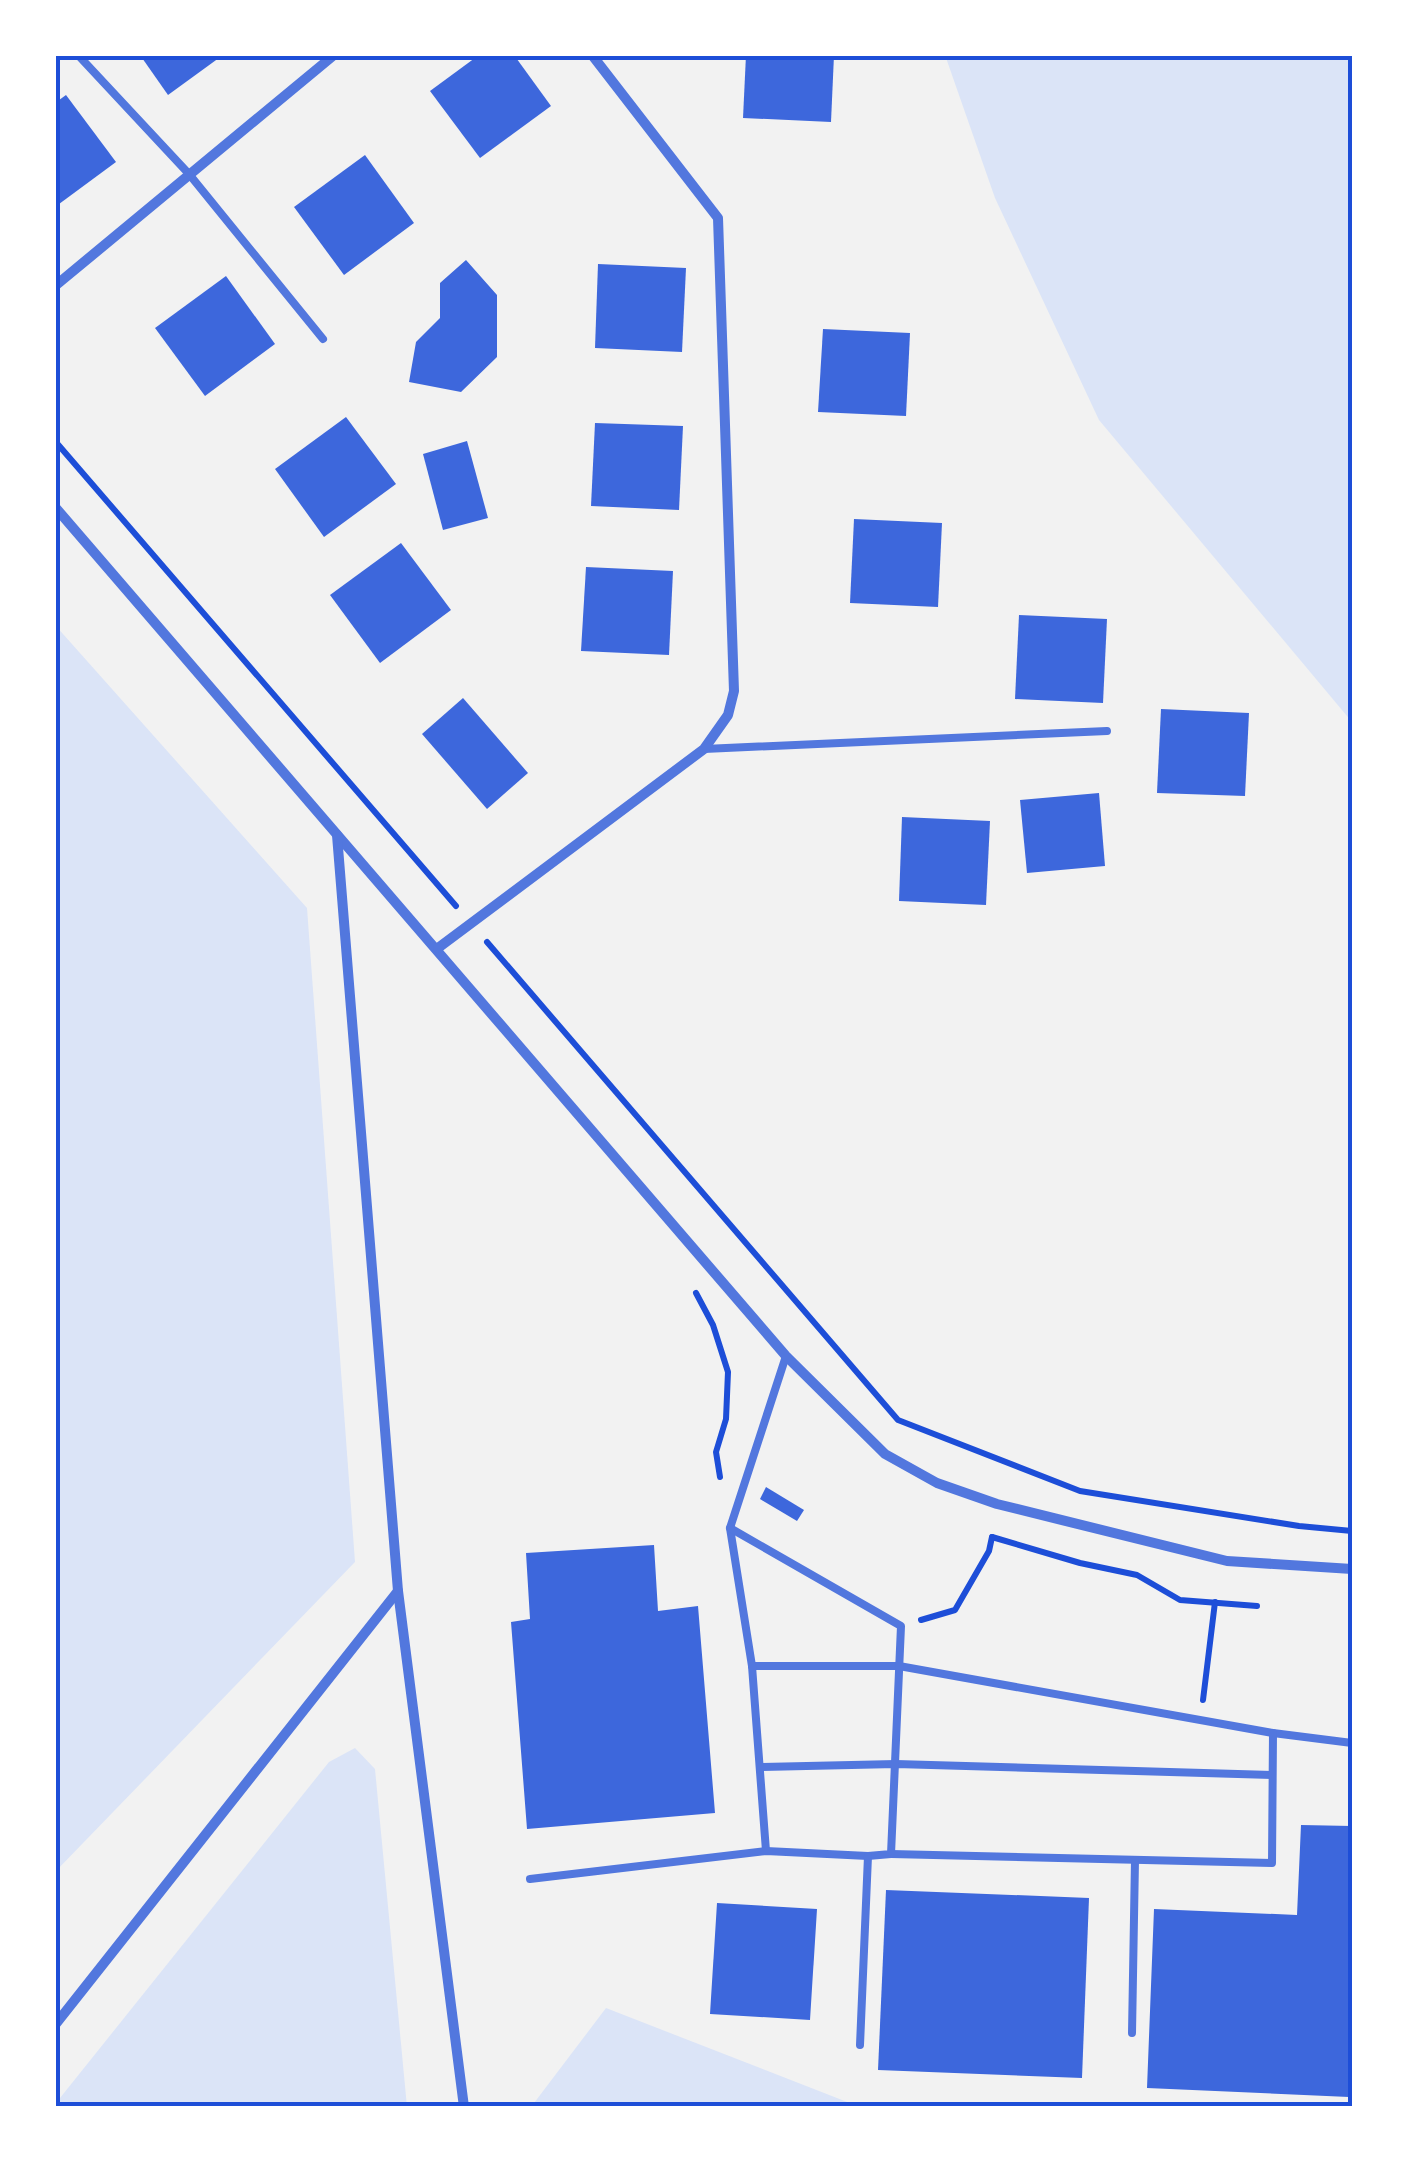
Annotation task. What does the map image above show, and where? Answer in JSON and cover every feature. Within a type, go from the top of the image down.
[{"type":"street","points":[[55,286],[334,55]]},
{"type":"street","points":[[438,948],[704,750],[728,715],[734,691],[718,218],[592,55]]},
{"type":"street","points":[[55,507],[786,1356],[885,1454],[937,1483],[997,1504],[1226,1561],[1352,1569]]},
{"type":"street","points":[[336,834],[398,1591],[464,2107]]},
{"type":"street","points":[[55,2025],[398,1591]]},
{"type":"lane","points":[[78,55],[189,174],[323,339]]},
{"type":"lane","points":[[704,750],[1106,731]]},
{"type":"lane","points":[[766,1851],[752,1666],[730,1528],[786,1356]]},
{"type":"lane","points":[[730,1528],[901,1626],[891,1854]]},
{"type":"lane","points":[[752,1666],[899,1666],[1273,1733],[1352,1743]]},
{"type":"lane","points":[[530,1879],[766,1851],[1272,1863],[1273,1733]]},
{"type":"lane","points":[[760,1767],[896,1764],[1272,1775]]},
{"type":"lane","points":[[860,2046],[868,1856]]},
{"type":"lane","points":[[1132,2033],[1134,1860]]},
{"type":"path","points":[[55,442],[898,1420],[1080,1491],[1352,1531]]},
{"type":"path","points":[[318,812],[350,784]]},
{"type":"path","points":[[688,1278],[713,1325],[728,1372],[726,1419],[716,1452],[730,1528]]},
{"type":"path","points":[[901,1626],[955,1610],[990,1551],[1007,1463]]},
{"type":"path","points":[[992,1537],[1137,1575],[1180,1600],[1258,1606]]},
{"type":"path","points":[[1201,1720],[1215,1602]]},
{"type":"shaded area","points":[[945,55],[1352,55],[1352,722],[1099,420],[995,198]]},
{"type":"shaded area","points":[[55,625],[307,908],[355,1562],[55,1872]]},
{"type":"shaded area","points":[[355,1748],[375,1769],[407,2107],[57,2107],[56,2103],[329,1762]]},
{"type":"shaded area","points":[[606,2008],[860,2107],[531,2107]]},
{"type":"building","points":[[140,55],[223,55],[168,95]]},
{"type":"building","points":[[479,55],[514,55],[551,106],[480,158],[430,91]]},
{"type":"building","points":[[746,55],[834,55],[831,122],[743,118]]},
{"type":"building","points":[[66,95],[116,162],[55,207],[55,103]]},
{"type":"building","points":[[365,155],[414,223],[344,275],[294,207]]},
{"type":"building","points":[[466,260],[497,295],[497,357],[461,392],[409,382],[416,342],[440,318],[440,283]]},
{"type":"building","points":[[598,264],[686,268],[682,352],[595,348]]},
{"type":"building","points":[[226,276],[275,344],[205,396],[155,328]]},
{"type":"building","points":[[823,329],[910,333],[906,416],[818,412]]},
{"type":"building","points":[[346,417],[396,484],[324,537],[275,469]]},
{"type":"building","points":[[595,423],[683,426],[679,510],[591,506]]},
{"type":"building","points":[[467,441],[488,518],[443,530],[423,454]]},
{"type":"building","points":[[854,519],[942,523],[938,607],[850,603]]},
{"type":"building","points":[[401,543],[451,610],[380,663],[330,595]]},
{"type":"building","points":[[586,567],[673,571],[669,655],[581,651]]},
{"type":"building","points":[[1019,615],[1107,619],[1103,703],[1015,699]]},
{"type":"building","points":[[463,698],[528,773],[487,809],[422,734]]},
{"type":"building","points":[[1161,709],[1249,713],[1245,796],[1157,793]]},
{"type":"building","points":[[1099,793],[1105,866],[1027,873],[1020,800]]},
{"type":"building","points":[[902,817],[990,821],[986,905],[899,901]]},
{"type":"building","points":[[766,1487],[804,1510],[797,1521],[760,1499]]},
{"type":"building","points":[[654,1545],[658,1611],[698,1606],[715,1813],[527,1829],[511,1622],[530,1619],[526,1553]]},
{"type":"building","points":[[1301,1825],[1352,1826],[1349,2097],[1147,2088],[1154,1909],[1297,1915]]},
{"type":"building","points":[[886,1890],[1089,1898],[1082,2078],[878,2070]]},
{"type":"building","points":[[717,1903],[817,1909],[810,2020],[710,2014]]}]
